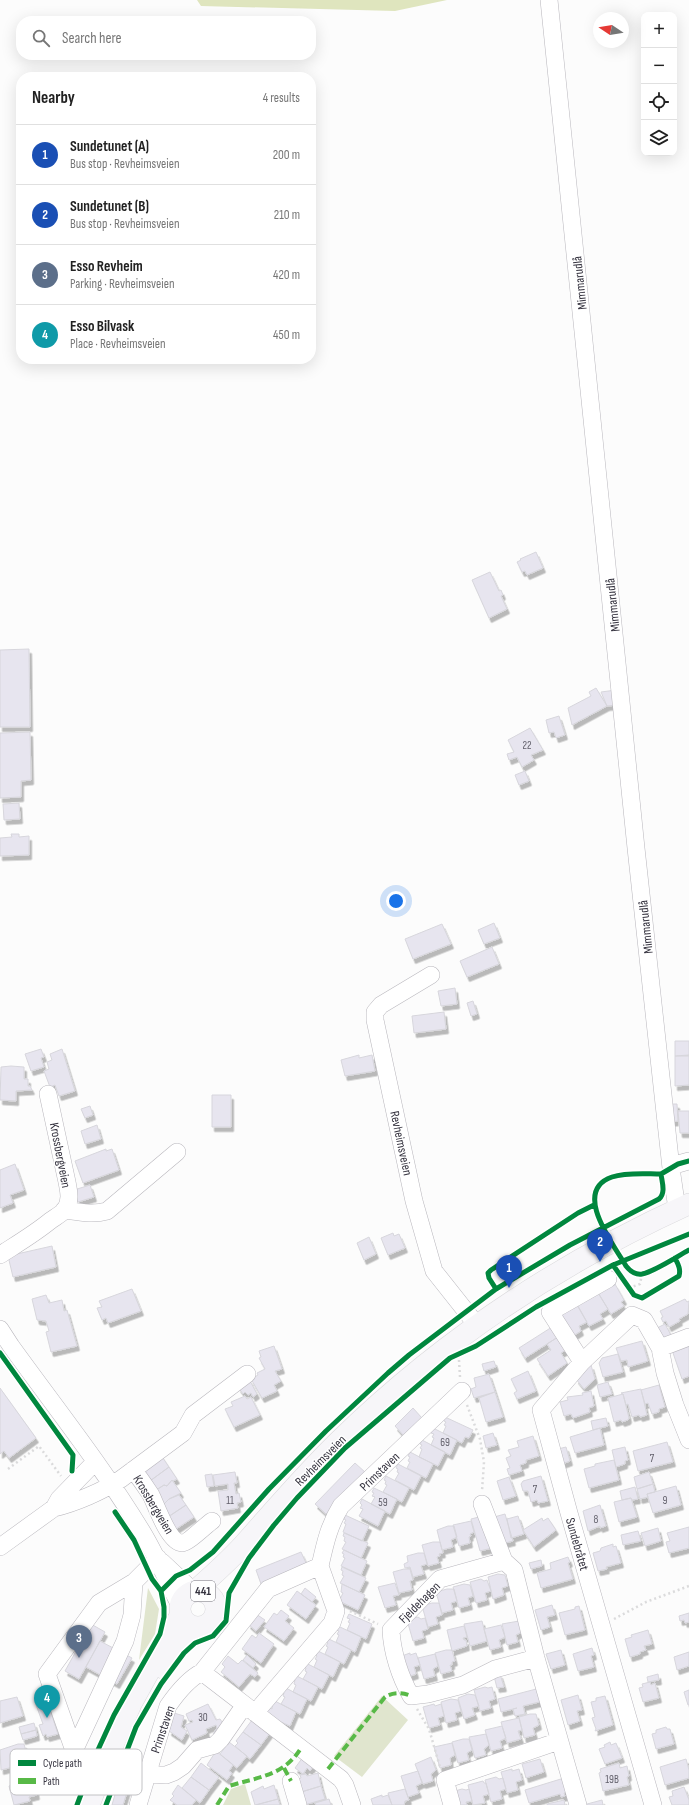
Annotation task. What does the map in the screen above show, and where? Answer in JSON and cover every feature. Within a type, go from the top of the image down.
[{"type":"main road","name":"Revheimsveien","points":[[114,1749],[131,1704],[187,1600],[246,1542],[300,1480],[339,1441],[398,1386],[476,1324],[586,1255],[683,1207]]},
{"type":"main road","name":"Revheimsveien","points":[[216,1604],[225,1579],[246,1542]]},
{"type":"main road","name":"441","points":[[206,1592],[210,1594],[216,1604],[215,1616],[206,1626],[200,1627],[188,1624],[187,1600],[206,1592]]},
{"type":"main road","name":"441","points":[[120,1749],[153,1683],[188,1636],[200,1627]]},
{"type":"street","name":"Mimmarudlå","points":[[549,0],[637,856],[671,1168],[683,1207]]},
{"type":"street","name":"Revheimsveien","points":[[431,975],[381,1005],[375,1012],[375,1020],[414,1201],[431,1264],[437,1277],[476,1324]]},
{"type":"street","name":"Krossbergveien","points":[[48,1094],[69,1195],[64,1210]]},
{"type":"street","points":[[0,1255],[36,1232],[64,1210],[80,1213],[99,1213],[107,1211],[177,1152]]},
{"type":"street","points":[[671,1168],[689,1161]]},
{"type":"street","points":[[582,1362],[550,1312],[608,1279]]},
{"type":"street","name":"Sundebråtet","points":[[653,1805],[541,1410],[582,1362],[632,1315],[644,1320],[660,1348]]},
{"type":"street","name":"Krossbergveien","points":[[0,1328],[112,1485],[158,1558],[187,1600]]},
{"type":"street","points":[[689,1337],[660,1348],[669,1386],[689,1440]]},
{"type":"street","name":"Krossbergveien","points":[[0,1547],[54,1508],[63,1506],[112,1485],[134,1470],[183,1433],[193,1415],[247,1374]]},
{"type":"street","name":"Primstaven","points":[[142,1793],[168,1706],[177,1693],[187,1685],[192,1677],[202,1672],[268,1589],[320,1566],[331,1524],[341,1506],[462,1391]]},
{"type":"street","name":"Krossbergveien","points":[[54,1508],[59,1499],[95,1462]]},
{"type":"street","name":"Krossbergveien","points":[[134,1470],[151,1497],[167,1529],[180,1543],[186,1543],[212,1521]]},
{"type":"street","points":[[482,1504],[504,1561],[514,1570],[536,1658],[578,1805]]},
{"type":"street","points":[[73,1749],[47,1674],[99,1603],[134,1582],[158,1558]]},
{"type":"street","name":"Fjeldehagen","points":[[411,1696],[399,1671],[391,1630],[440,1579],[504,1561]]},
{"type":"street","points":[[148,1774],[166,1775],[174,1772],[183,1766],[197,1750],[215,1745],[332,1623],[336,1611],[320,1566]]},
{"type":"street","points":[[75,1749],[125,1642],[132,1615],[134,1582]]},
{"type":"street","points":[[411,1696],[428,1694],[463,1685],[496,1669],[536,1658]]},
{"type":"street","points":[[202,1672],[343,1781],[352,1805]]},
{"type":"street","points":[[452,1805],[445,1780],[559,1741]]},
{"type":"street","points":[[291,1781],[298,1805]]},
{"type":"street","name":"Primstaven","points":[[138,1805],[141,1795]]},
{"type":"path","points":[[629,1288],[640,1284],[642,1274]]},
{"type":"path","points":[[456,1355],[462,1391],[480,1439],[484,1462],[482,1504]]},
{"type":"path","points":[[8,1469],[40,1446],[65,1481]]},
{"type":"path","points":[[601,1626],[646,1602],[689,1586]]},
{"type":"path","points":[[336,1611],[345,1609],[391,1630]]},
{"type":"path","points":[[411,1696],[429,1730],[438,1763],[445,1780]]},
{"type":"green space","points":[[197,0],[447,0],[395,11],[201,6]]},
{"type":"green space","points":[[148,1588],[159,1609],[155,1634],[139,1660]]},
{"type":"green space","points":[[382,1696],[408,1720],[362,1777],[334,1756]]},
{"type":"green space","points":[[245,1784],[251,1805],[223,1805],[231,1789]]},
{"type":"building","points":[[536,552],[543,568],[527,575],[525,571],[522,572],[517,562],[521,560],[520,559]]},
{"type":"building","points":[[490,572],[499,591],[501,590],[503,595],[501,596],[507,609],[489,618],[472,580]]},
{"type":"building","points":[[29,649],[30,727],[0,727],[0,650]]},
{"type":"building","points":[[596,688],[607,706],[572,725],[568,708],[591,696],[589,692]]},
{"type":"building","points":[[616,690],[618,705],[607,706],[601,692]]},
{"type":"building","points":[[559,716],[565,735],[556,738],[554,732],[549,733],[546,720]]},
{"type":"building","points":[[530,728],[543,750],[531,755],[534,760],[522,767],[517,757],[509,760],[507,754],[514,752],[508,740]]},
{"type":"building","points":[[30,732],[31,780],[21,781],[21,797],[0,798],[0,733]]},
{"type":"building","points":[[525,771],[529,781],[519,785],[515,775]]},
{"type":"building","points":[[19,803],[20,819],[4,820],[3,804]]},
{"type":"building","points":[[11,834],[19,834],[19,837],[29,836],[29,855],[0,856],[0,838],[12,837]]},
{"type":"building","points":[[494,923],[500,938],[484,944],[478,930]]},
{"type":"building","points":[[442,924],[451,944],[413,959],[405,939]]},
{"type":"building","points":[[492,947],[499,964],[467,977],[460,961]]},
{"type":"building","points":[[455,988],[457,1004],[441,1006],[438,991]]},
{"type":"building","points":[[473,1001],[477,1014],[471,1016],[467,1003]]},
{"type":"building","points":[[444,1012],[446,1029],[414,1033],[412,1016]]},
{"type":"building","points":[[675,1041],[689,1041],[689,1055],[675,1056]]},
{"type":"building","points":[[41,1049],[44,1057],[41,1058],[44,1067],[31,1071],[25,1054]]},
{"type":"building","points":[[62,1049],[75,1091],[59,1096],[55,1085],[50,1087],[44,1071],[49,1069],[47,1062],[52,1060],[50,1054]]},
{"type":"building","points":[[359,1055],[359,1058],[372,1055],[375,1071],[345,1076],[341,1060]]},
{"type":"building","points":[[675,1056],[689,1056],[689,1085],[675,1086]]},
{"type":"building","points":[[1,1067],[24,1067],[24,1079],[28,1079],[28,1086],[30,1086],[32,1090],[16,1091],[16,1101],[0,1100]]},
{"type":"building","points":[[212,1095],[231,1095],[231,1127],[212,1127]]},
{"type":"building","points":[[666,1104],[677,1104],[678,1121],[667,1122]]},
{"type":"building","points":[[90,1106],[93,1115],[85,1118],[81,1109]]},
{"type":"building","points":[[678,1111],[689,1111],[689,1133],[680,1133]]},
{"type":"building","points":[[97,1125],[101,1139],[85,1144],[81,1131]]},
{"type":"building","points":[[106,1149],[106,1151],[112,1149],[119,1170],[83,1183],[75,1161]]},
{"type":"building","points":[[15,1164],[24,1190],[10,1195],[13,1203],[0,1208],[0,1170]]},
{"type":"building","points":[[90,1185],[94,1197],[78,1202],[74,1190]]},
{"type":"building","points":[[393,1233],[394,1236],[399,1234],[405,1248],[388,1255],[381,1238]]},
{"type":"building","points":[[369,1237],[376,1254],[364,1260],[357,1243]]},
{"type":"building","points":[[52,1246],[56,1267],[13,1277],[8,1256]]},
{"type":"building","points":[[615,1284],[624,1300],[621,1302],[624,1306],[611,1314],[598,1293]]},
{"type":"building","points":[[132,1289],[141,1311],[108,1323],[106,1318],[102,1320],[97,1308],[102,1307],[99,1301]]},
{"type":"building","points":[[599,1294],[608,1309],[600,1314],[603,1319],[589,1326],[577,1305]]},
{"type":"building","points":[[46,1295],[49,1303],[62,1300],[64,1311],[67,1310],[77,1346],[51,1352],[46,1332],[49,1331],[46,1321],[37,1320],[32,1299]]},
{"type":"building","points":[[685,1299],[687,1302],[689,1301],[688,1314],[679,1319],[680,1321],[669,1327],[666,1321],[663,1322],[661,1318],[663,1317],[660,1311]]},
{"type":"building","points":[[578,1306],[587,1322],[579,1326],[581,1331],[568,1339],[556,1317]]},
{"type":"building","points":[[665,1324],[672,1337],[661,1342],[655,1329]]},
{"type":"building","points":[[552,1327],[558,1337],[525,1358],[519,1348]]},
{"type":"building","points":[[558,1337],[566,1350],[561,1353],[567,1363],[548,1376],[537,1359],[551,1350],[547,1344]]},
{"type":"building","points":[[642,1341],[648,1361],[628,1367],[627,1360],[621,1361],[616,1348]]},
{"type":"building","points":[[689,1344],[689,1376],[682,1379],[672,1350]]},
{"type":"building","points":[[274,1346],[282,1369],[275,1371],[281,1381],[274,1385],[277,1391],[262,1398],[251,1379],[258,1375],[257,1373],[265,1369],[259,1358],[261,1357],[259,1351]]},
{"type":"building","points":[[618,1354],[623,1372],[603,1377],[599,1363],[602,1358]]},
{"type":"building","points":[[494,1361],[496,1367],[484,1371],[482,1364]]},
{"type":"building","points":[[591,1365],[595,1379],[584,1389],[576,1379]]},
{"type":"building","points":[[528,1371],[536,1391],[517,1399],[514,1393],[517,1391],[511,1379]]},
{"type":"building","points":[[489,1374],[495,1392],[474,1398],[471,1389],[476,1387],[474,1378]]},
{"type":"building","points":[[249,1379],[257,1394],[253,1397],[251,1393],[248,1395],[245,1392],[243,1394],[238,1387]]},
{"type":"building","points":[[608,1382],[612,1394],[600,1397],[597,1385]]},
{"type":"building","points":[[659,1385],[665,1407],[659,1409],[659,1412],[652,1414],[648,1403],[645,1404],[641,1390]]},
{"type":"building","points":[[0,1388],[36,1438],[9,1458],[4,1451],[0,1454]]},
{"type":"building","points":[[641,1389],[647,1415],[632,1417],[628,1404],[626,1405],[623,1394],[621,1393]]},
{"type":"building","points":[[591,1391],[594,1406],[589,1408],[590,1412],[573,1418],[571,1414],[564,1416],[560,1402],[568,1400],[567,1397],[583,1395],[582,1393]]},
{"type":"building","points":[[495,1392],[503,1417],[486,1422],[479,1398]]},
{"type":"building","points":[[623,1394],[629,1418],[628,1420],[622,1422],[621,1420],[614,1422],[608,1398]]},
{"type":"building","points":[[245,1396],[247,1399],[251,1397],[260,1415],[234,1427],[225,1409],[233,1406],[231,1402]]},
{"type":"building","points":[[413,1408],[422,1418],[404,1436],[395,1426]]},
{"type":"building","points":[[445,1417],[473,1430],[469,1438],[465,1437],[462,1443],[443,1433],[446,1426],[444,1425],[446,1422],[444,1421]]},
{"type":"building","points":[[606,1418],[608,1426],[593,1430],[591,1421]]},
{"type":"building","points":[[433,1428],[457,1440],[450,1455],[431,1445],[434,1438],[432,1437],[434,1434],[431,1433]]},
{"type":"building","points":[[600,1428],[604,1445],[575,1453],[570,1437]]},
{"type":"building","points":[[493,1433],[497,1445],[486,1448],[483,1436]]},
{"type":"building","points":[[533,1436],[539,1456],[526,1460],[526,1463],[520,1465],[522,1471],[509,1475],[507,1469],[510,1468],[506,1458],[511,1456],[508,1450],[519,1447],[517,1441]]},
{"type":"building","points":[[422,1440],[445,1452],[438,1466],[419,1457],[422,1449],[420,1448],[422,1445],[420,1444]]},
{"type":"building","points":[[667,1442],[673,1462],[638,1471],[633,1451]]},
{"type":"building","points":[[566,1447],[570,1461],[562,1464],[558,1449]]},
{"type":"building","points":[[625,1447],[628,1460],[625,1461],[625,1464],[616,1467],[612,1450]]},
{"type":"building","points":[[410,1452],[433,1464],[426,1478],[407,1468],[410,1462],[408,1461],[410,1457],[408,1456]]},
{"type":"building","points":[[161,1455],[169,1467],[150,1481],[141,1467]]},
{"type":"building","points":[[614,1460],[619,1480],[589,1488],[584,1469],[595,1466],[595,1464]]},
{"type":"building","points":[[355,1463],[366,1473],[326,1514],[315,1504]]},
{"type":"building","points":[[398,1464],[421,1476],[414,1490],[395,1480],[399,1473],[397,1472],[398,1469],[396,1468]]},
{"type":"building","points":[[169,1467],[177,1479],[172,1480],[167,1486],[164,1485],[156,1490],[150,1481]]},
{"type":"building","points":[[235,1472],[237,1483],[234,1483],[236,1494],[239,1493],[241,1502],[237,1503],[238,1508],[221,1511],[218,1491],[228,1490],[228,1484],[215,1486],[213,1475]]},
{"type":"building","points":[[649,1472],[653,1484],[637,1489],[634,1477]]},
{"type":"building","points":[[212,1474],[214,1486],[207,1487],[205,1475]]},
{"type":"building","points":[[386,1476],[409,1488],[402,1502],[383,1492],[387,1485],[385,1484],[386,1481],[384,1480]]},
{"type":"building","points":[[541,1476],[548,1501],[538,1503],[537,1500],[531,1502],[528,1491],[523,1491],[521,1484],[523,1481]]},
{"type":"building","points":[[509,1477],[516,1496],[503,1500],[497,1481]]},
{"type":"building","points":[[172,1480],[181,1493],[169,1499],[164,1504],[155,1491],[164,1485],[167,1486]]},
{"type":"building","points":[[653,1484],[655,1492],[647,1494],[648,1497],[640,1499],[637,1489]]},
{"type":"building","points":[[676,1486],[681,1505],[653,1513],[647,1494]]},
{"type":"building","points":[[635,1487],[638,1499],[632,1500],[631,1498],[622,1500],[620,1491]]},
{"type":"building","points":[[374,1488],[397,1499],[390,1514],[371,1504],[375,1497],[372,1496],[374,1493],[372,1492]]},
{"type":"building","points":[[179,1495],[186,1505],[168,1517],[164,1504],[169,1499]]},
{"type":"building","points":[[631,1498],[637,1517],[619,1522],[614,1502]]},
{"type":"building","points":[[362,1499],[385,1511],[378,1526],[359,1516],[363,1509],[360,1508],[362,1505],[360,1503]]},
{"type":"building","points":[[186,1505],[194,1517],[176,1529],[168,1517]]},
{"type":"building","points":[[600,1505],[606,1526],[600,1528],[600,1526],[588,1531],[583,1511]]},
{"type":"building","points":[[505,1514],[513,1541],[501,1544],[494,1517]]},
{"type":"building","points":[[345,1515],[369,1526],[362,1541],[343,1532],[346,1524],[344,1523],[346,1520],[344,1519]]},
{"type":"building","points":[[483,1516],[492,1548],[480,1551],[471,1519]]},
{"type":"building","points":[[518,1516],[524,1534],[511,1538],[507,1519]]},
{"type":"building","points":[[542,1518],[543,1521],[548,1518],[556,1530],[534,1547],[523,1530]]},
{"type":"building","points":[[471,1521],[474,1532],[470,1534],[470,1543],[459,1546],[453,1525]]},
{"type":"building","points":[[448,1526],[454,1526],[457,1537],[451,1540],[453,1547],[442,1550],[437,1530]]},
{"type":"building","points":[[689,1527],[689,1548],[669,1553],[666,1542],[670,1541],[667,1533]]},
{"type":"building","points":[[658,1528],[661,1541],[645,1546],[641,1533]]},
{"type":"building","points":[[638,1531],[641,1541],[623,1545],[621,1535]]},
{"type":"building","points":[[344,1533],[368,1543],[361,1558],[342,1549],[346,1542],[344,1541]]},
{"type":"building","points":[[440,1542],[443,1553],[439,1554],[440,1556],[437,1557],[439,1563],[428,1566],[422,1545]]},
{"type":"building","points":[[613,1544],[613,1547],[616,1546],[621,1563],[598,1571],[593,1553],[600,1551],[601,1548]]},
{"type":"building","points":[[344,1550],[367,1561],[361,1575],[341,1566],[345,1558],[343,1557],[344,1554],[342,1553]]},
{"type":"building","points":[[301,1552],[307,1565],[261,1584],[256,1570]]},
{"type":"building","points":[[424,1553],[427,1564],[421,1566],[424,1574],[413,1577],[410,1567],[405,1568],[404,1564],[408,1562],[407,1556]]},
{"type":"building","points":[[568,1557],[570,1562],[568,1563],[573,1579],[541,1588],[537,1573],[551,1569],[550,1563]]},
{"type":"building","points":[[541,1560],[542,1566],[531,1569],[529,1563]]},
{"type":"building","points":[[342,1567],[366,1578],[359,1592],[340,1583],[344,1576],[342,1575]]},
{"type":"building","points":[[410,1569],[413,1580],[410,1581],[412,1590],[399,1593],[393,1572]]},
{"type":"building","points":[[498,1574],[505,1575],[508,1586],[502,1588],[504,1595],[493,1599],[488,1577]]},
{"type":"building","points":[[481,1579],[484,1581],[487,1580],[491,1591],[485,1593],[487,1600],[476,1603],[470,1582]]},
{"type":"building","points":[[395,1583],[399,1595],[393,1596],[396,1605],[385,1608],[378,1587]]},
{"type":"building","points":[[342,1584],[365,1595],[358,1610],[339,1601],[343,1593],[341,1592]]},
{"type":"building","points":[[464,1584],[470,1585],[473,1596],[468,1598],[470,1605],[459,1608],[453,1587]]},
{"type":"building","points":[[305,1588],[316,1597],[312,1602],[301,1594]]},
{"type":"building","points":[[454,1589],[457,1601],[451,1603],[453,1610],[442,1613],[436,1592]]},
{"type":"building","points":[[297,1591],[316,1605],[306,1619],[287,1605]]},
{"type":"building","points":[[432,1603],[439,1603],[442,1615],[436,1617],[438,1624],[428,1627],[422,1606]]},
{"type":"building","points":[[552,1605],[555,1615],[547,1617],[550,1627],[541,1630],[535,1610]]},
{"type":"building","points":[[579,1606],[585,1630],[565,1635],[559,1613],[575,1609],[575,1607]]},
{"type":"building","points":[[281,1610],[289,1616],[285,1621],[294,1628],[284,1641],[264,1627],[274,1613],[277,1615]]},
{"type":"building","points":[[689,1613],[689,1622],[685,1623],[684,1620],[680,1621],[679,1616]]},
{"type":"building","points":[[256,1614],[265,1620],[256,1631],[248,1624]]},
{"type":"building","points":[[349,1614],[372,1624],[366,1639],[347,1630],[350,1623],[348,1622],[350,1619],[347,1618]]},
{"type":"building","points":[[418,1617],[421,1619],[425,1618],[428,1629],[422,1631],[424,1638],[413,1641],[407,1620]]},
{"type":"building","points":[[482,1621],[487,1641],[470,1646],[464,1624]]},
{"type":"building","points":[[519,1621],[522,1632],[516,1635],[518,1642],[507,1645],[502,1624]]},
{"type":"building","points":[[91,1624],[105,1632],[79,1679],[65,1671]]},
{"type":"building","points":[[501,1625],[505,1637],[499,1640],[501,1647],[490,1650],[484,1629]]},
{"type":"building","points":[[338,1626],[361,1637],[355,1652],[336,1642],[339,1635],[337,1634],[339,1631],[336,1630]]},
{"type":"building","points":[[464,1626],[467,1637],[463,1638],[466,1640],[467,1646],[452,1651],[447,1630]]},
{"type":"building","points":[[648,1630],[652,1644],[644,1646],[646,1650],[640,1652],[640,1654],[630,1657],[625,1639],[632,1637],[631,1635]]},
{"type":"building","points":[[259,1633],[274,1644],[261,1663],[242,1649],[252,1635],[256,1638]]},
{"type":"building","points":[[327,1638],[351,1650],[344,1664],[325,1654],[328,1647],[326,1646],[328,1643],[326,1642]]},
{"type":"building","points":[[100,1641],[132,1658],[117,1684],[86,1667]]},
{"type":"building","points":[[592,1648],[594,1655],[591,1656],[594,1667],[578,1671],[573,1654]]},
{"type":"building","points":[[316,1650],[340,1662],[333,1677],[314,1667],[317,1660],[315,1659],[317,1656],[315,1654]]},
{"type":"building","points":[[452,1650],[455,1661],[452,1662],[452,1665],[450,1665],[452,1671],[441,1674],[435,1653]]},
{"type":"building","points":[[561,1650],[565,1665],[551,1669],[546,1654]]},
{"type":"building","points":[[689,1652],[689,1666],[677,1670],[674,1657]]},
{"type":"building","points":[[410,1653],[410,1655],[416,1653],[420,1665],[414,1667],[416,1674],[405,1678],[399,1657]]},
{"type":"building","points":[[435,1654],[438,1666],[433,1669],[435,1676],[424,1679],[418,1658]]},
{"type":"building","points":[[247,1655],[256,1664],[253,1668],[243,1660]]},
{"type":"building","points":[[228,1656],[238,1664],[242,1660],[258,1673],[255,1677],[250,1674],[239,1687],[221,1672],[225,1667],[222,1664]]},
{"type":"building","points":[[306,1663],[329,1675],[322,1689],[303,1679],[307,1672],[305,1671],[306,1668],[304,1667]]},
{"type":"building","points":[[500,1674],[504,1687],[497,1688],[494,1676]]},
{"type":"building","points":[[658,1674],[659,1680],[648,1682],[647,1677]]},
{"type":"building","points":[[295,1675],[318,1687],[311,1701],[293,1692],[296,1685],[294,1684],[295,1680],[293,1679]]},
{"type":"building","points":[[650,1682],[651,1685],[655,1683],[659,1698],[643,1702],[639,1688],[643,1687],[642,1684]]},
{"type":"building","points":[[284,1687],[307,1699],[300,1714],[281,1704],[285,1697],[283,1696],[284,1693],[282,1692]]},
{"type":"building","points":[[492,1687],[495,1699],[489,1701],[491,1708],[480,1711],[474,1690]]},
{"type":"building","points":[[540,1688],[543,1701],[523,1706],[525,1714],[515,1716],[513,1709],[501,1712],[498,1699]]},
{"type":"building","points":[[689,1690],[689,1705],[688,1705],[684,1692]]},
{"type":"building","points":[[468,1694],[475,1695],[479,1706],[472,1708],[475,1715],[464,1719],[458,1698]]},
{"type":"building","points":[[578,1695],[582,1710],[577,1711],[580,1721],[568,1725],[561,1700]]},
{"type":"building","points":[[605,1696],[613,1725],[595,1731],[596,1729],[592,1718],[595,1717],[591,1702],[596,1701],[596,1698]]},
{"type":"building","points":[[17,1697],[23,1716],[0,1723],[0,1701]]},
{"type":"building","points":[[46,1698],[58,1734],[47,1737],[46,1734],[43,1736],[39,1725],[43,1724],[35,1702]]},
{"type":"building","points":[[451,1699],[458,1700],[461,1711],[455,1713],[457,1720],[446,1723],[441,1702]]},
{"type":"building","points":[[273,1700],[296,1712],[290,1726],[270,1717],[266,1712],[269,1707],[272,1709]]},
{"type":"building","points":[[208,1704],[216,1720],[220,1719],[225,1726],[218,1737],[213,1734],[217,1728],[216,1725],[206,1729],[207,1733],[192,1740],[185,1725],[193,1722],[192,1720],[189,1721],[186,1714]]},
{"type":"building","points":[[434,1704],[435,1706],[441,1704],[444,1716],[438,1718],[440,1725],[429,1728],[423,1707]]},
{"type":"building","points":[[174,1713],[184,1716],[181,1727],[187,1731],[182,1740],[169,1731]]},
{"type":"building","points":[[536,1714],[539,1725],[533,1728],[535,1735],[524,1738],[519,1717]]},
{"type":"building","points":[[519,1718],[522,1730],[518,1731],[521,1739],[507,1743],[501,1722]]},
{"type":"building","points":[[252,1720],[270,1733],[261,1745],[243,1732]]},
{"type":"building","points":[[34,1723],[36,1730],[21,1734],[19,1727]]},
{"type":"building","points":[[502,1726],[506,1738],[500,1741],[502,1748],[491,1751],[485,1730]]},
{"type":"building","points":[[666,1727],[667,1729],[670,1729],[674,1744],[656,1749],[652,1734],[656,1733],[656,1730]]},
{"type":"building","points":[[36,1730],[37,1736],[23,1740],[21,1734]]},
{"type":"building","points":[[243,1732],[261,1745],[250,1759],[235,1746],[238,1743],[236,1741]]},
{"type":"building","points":[[486,1734],[489,1745],[484,1749],[486,1755],[475,1758],[469,1737]]},
{"type":"building","points":[[469,1739],[472,1750],[467,1753],[469,1760],[458,1763],[452,1742]]},
{"type":"building","points":[[229,1742],[247,1756],[237,1768],[220,1754]]},
{"type":"building","points":[[610,1742],[611,1745],[616,1743],[622,1758],[605,1764],[599,1749],[605,1747],[604,1745]]},
{"type":"building","points":[[452,1743],[455,1755],[450,1758],[451,1765],[440,1768],[434,1747]]},
{"type":"building","points":[[18,1744],[24,1744],[25,1749],[10,1749],[10,1768],[1,1770],[0,1750]]},
{"type":"building","points":[[216,1751],[233,1765],[229,1771],[232,1773],[227,1780],[207,1765]]},
{"type":"building","points":[[303,1757],[314,1765],[310,1771],[307,1768],[303,1774],[295,1768]]},
{"type":"building","points":[[431,1757],[436,1770],[431,1774],[433,1781],[423,1784],[415,1764]]},
{"type":"building","points":[[540,1759],[544,1772],[526,1778],[522,1764]]},
{"type":"building","points":[[686,1759],[689,1770],[689,1778],[665,1785],[660,1767]]},
{"type":"building","points":[[201,1763],[219,1777],[209,1790],[191,1777]]},
{"type":"building","points":[[619,1763],[620,1768],[627,1766],[629,1785],[603,1791],[599,1773],[601,1772],[600,1769]]},
{"type":"building","points":[[512,1769],[512,1771],[519,1769],[522,1780],[516,1782],[518,1790],[507,1793],[501,1772]]},
{"type":"building","points":[[418,1771],[422,1783],[416,1786],[419,1793],[408,1797],[401,1776]]},
{"type":"building","points":[[318,1773],[321,1786],[298,1793],[295,1780],[301,1778],[300,1775],[306,1774],[307,1776]]},
{"type":"building","points":[[191,1777],[209,1790],[200,1803],[182,1788]]},
{"type":"building","points":[[496,1777],[499,1779],[503,1778],[506,1789],[500,1791],[502,1799],[491,1802],[485,1780]]},
{"type":"building","points":[[564,1778],[568,1791],[564,1793],[565,1796],[561,1797],[560,1794],[529,1803],[525,1790]]},
{"type":"building","points":[[483,1781],[486,1783],[489,1794],[483,1796],[485,1803],[473,1805],[468,1785]]},
{"type":"building","points":[[178,1785],[196,1800],[192,1805],[177,1805],[170,1800],[174,1796],[172,1794]]},
{"type":"building","points":[[274,1785],[278,1799],[255,1805],[251,1792],[263,1786],[264,1789]]},
{"type":"building","points":[[321,1786],[325,1799],[304,1805],[298,1793]]},
{"type":"building","points":[[684,1787],[689,1800],[689,1805],[672,1805],[669,1797],[673,1796],[672,1791]]},
{"type":"building","points":[[405,1789],[409,1800],[405,1801],[404,1805],[392,1805],[388,1793]]},
{"type":"building","points":[[469,1789],[472,1801],[466,1802],[467,1805],[455,1805],[451,1792]]},
{"type":"building","points":[[11,1795],[37,1795],[29,1797],[30,1801],[14,1805]]},
{"type":"building","points":[[115,1795],[126,1795],[123,1805],[112,1805]]},
{"type":"building","points":[[382,1795],[382,1797],[388,1795],[392,1805],[373,1805],[371,1799]]},
{"type":"building","points":[[278,1799],[280,1805],[256,1805]]},
{"type":"building","points":[[329,1799],[331,1805],[316,1805],[315,1803]]},
{"type":"building","points":[[564,1800],[565,1805],[547,1805],[547,1804]]},
{"type":"building","points":[[602,1800],[603,1805],[587,1805],[587,1804]]},
{"type":"marked path","points":[[328,1769],[385,1697],[398,1693],[411,1696]]},
{"type":"marked path","points":[[217,1805],[229,1786],[270,1774],[278,1770],[287,1764],[301,1748]]},
{"type":"marked path","points":[[284,1768],[291,1781]]},
{"type":"cycle path","points":[[161,1591],[176,1576],[190,1570],[213,1552],[269,1489],[326,1431],[409,1355],[496,1289],[570,1245],[659,1199],[663,1191],[661,1174],[678,1164],[689,1161]]},
{"type":"cycle path","points":[[661,1174],[624,1174],[612,1177],[600,1184],[595,1194],[595,1206],[599,1219],[605,1232],[626,1266],[635,1273],[647,1273],[666,1264],[689,1250]]},
{"type":"cycle path","points":[[496,1289],[489,1278],[488,1273],[491,1270],[578,1213],[594,1205]]},
{"type":"cycle path","points":[[128,1749],[136,1727],[161,1684],[184,1653],[195,1643],[213,1636],[226,1621],[229,1593],[249,1558],[297,1498],[345,1448],[450,1358],[476,1346],[536,1307],[613,1265],[689,1234]]},
{"type":"cycle path","points":[[613,1265],[634,1295],[642,1298],[679,1276],[680,1273],[675,1258]]},
{"type":"cycle path","points":[[0,1353],[73,1455],[72,1471]]},
{"type":"cycle path","points":[[98,1749],[114,1715],[160,1634],[164,1617],[161,1591],[152,1579],[134,1540],[115,1512]]},
{"type":"cycle path","points":[[77,1805],[81,1795]]},
{"type":"cycle path","points":[[106,1805],[110,1795]]},
{"type":"place","name":"Sundetunet (B)","points":[[600,1262]]},
{"type":"place","name":"Sundetunet (A)","points":[[509,1288]]},
{"type":"place","name":"Esso Revheim","points":[[79,1658]]},
{"type":"place","name":"Esso Bilvask","points":[[47,1718]]}]
